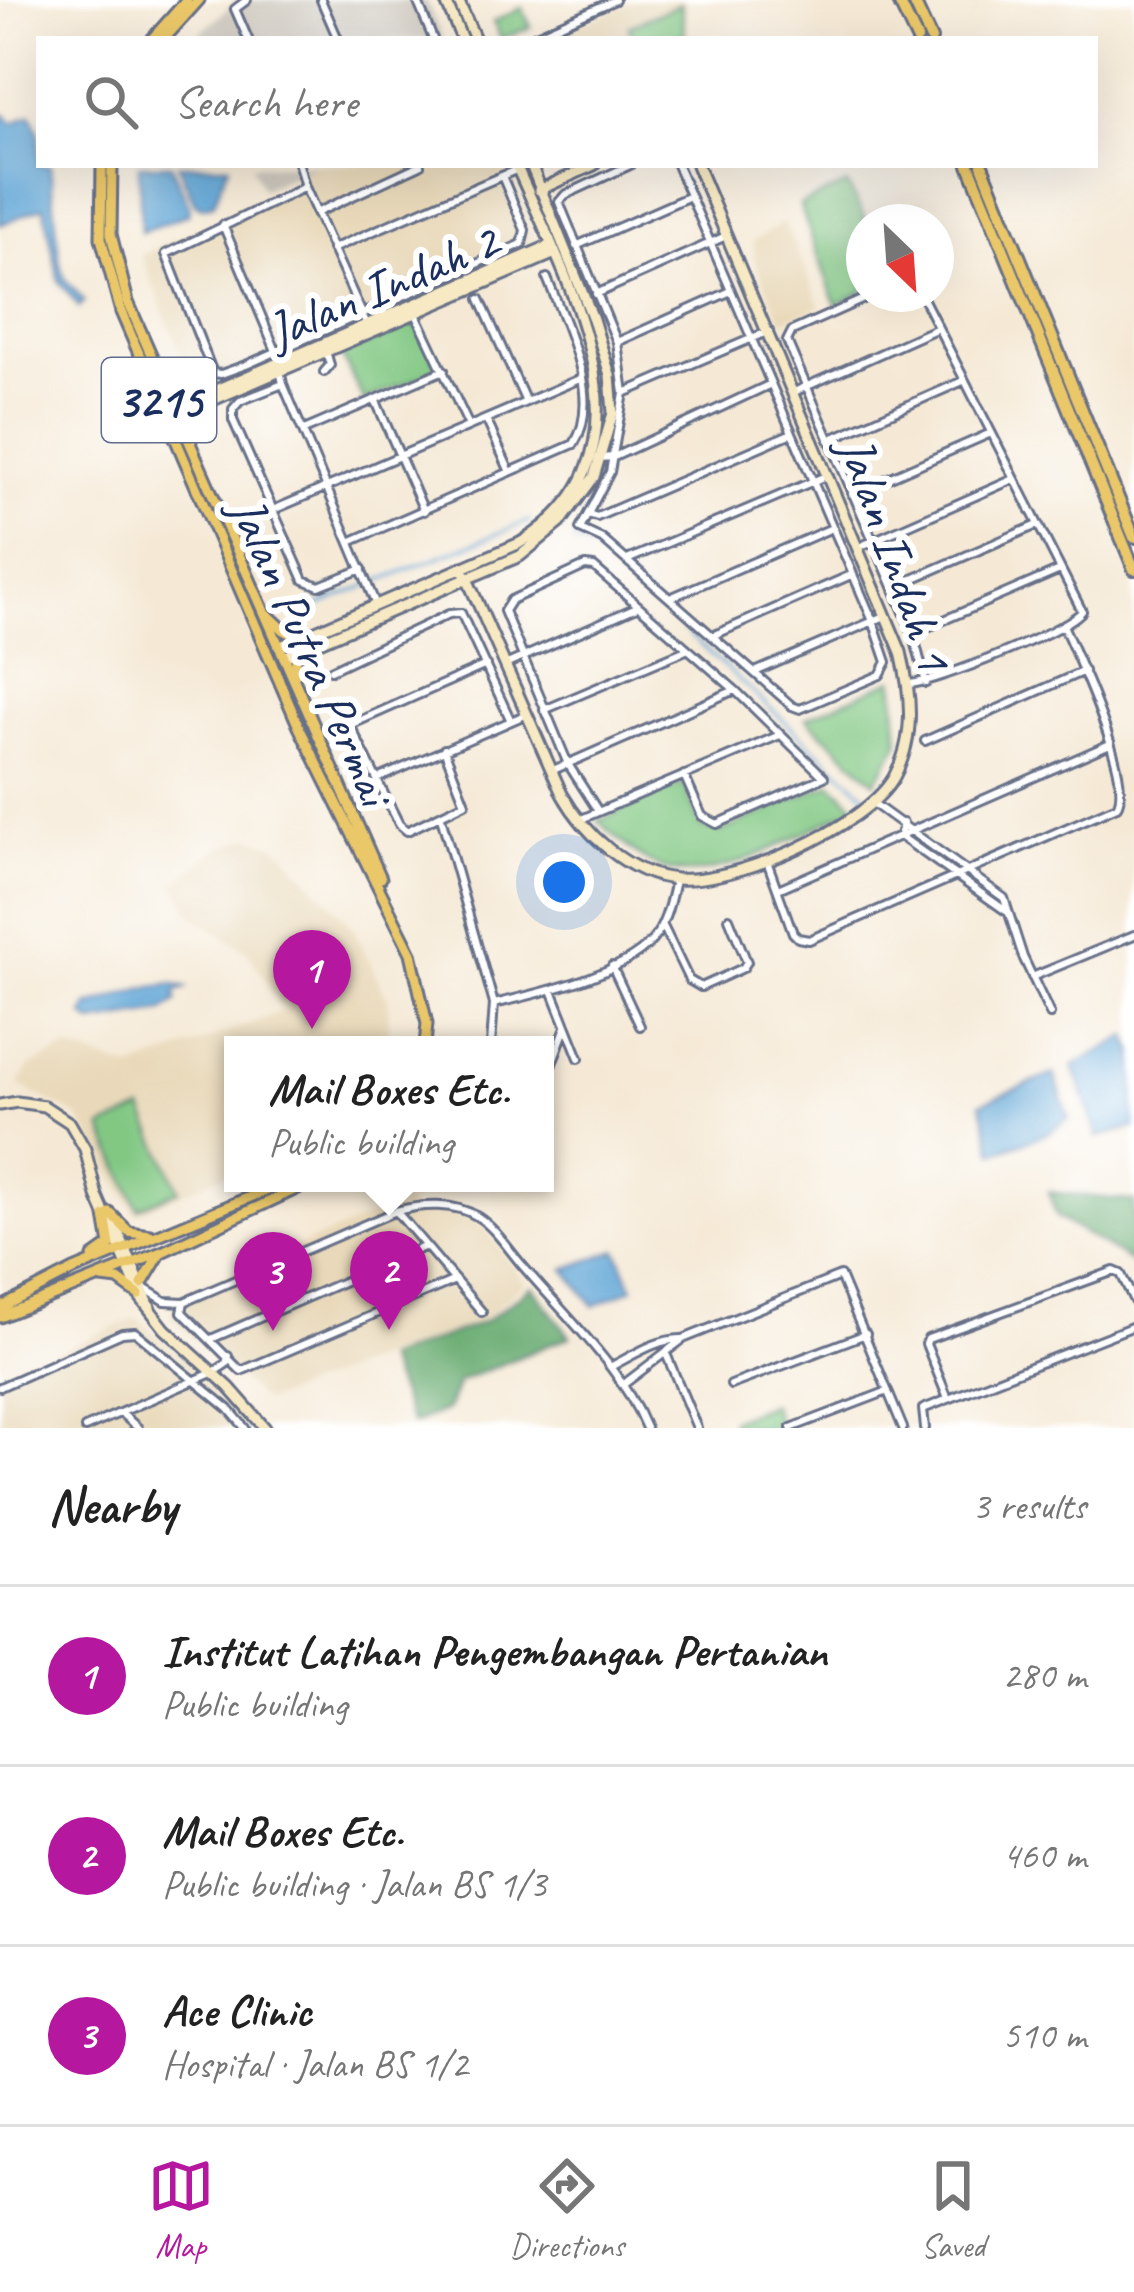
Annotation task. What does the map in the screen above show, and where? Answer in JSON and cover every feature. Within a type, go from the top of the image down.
[{"type":"highway","points":[[898,0],[916,36]]},
{"type":"highway","points":[[913,0],[930,36]]},
{"type":"highway","points":[[970,168],[1134,569]]},
{"type":"highway","points":[[983,168],[1134,538]]},
{"type":"main road","points":[[155,36],[187,0]]},
{"type":"main road","points":[[167,36],[200,0]]},
{"type":"main road","name":"Jalan Putra Permai","points":[[102,168],[101,238],[110,281],[328,790],[384,891],[418,974],[426,1036]]},
{"type":"main road","name":"Jalan Putra Permai","points":[[112,168],[111,234],[119,278],[280,653],[378,865],[384,891]]},
{"type":"main road","points":[[261,606],[302,643],[295,662],[300,691]]},
{"type":"main road","points":[[256,626],[280,653],[285,694]]},
{"type":"main road","points":[[0,1308],[74,1270],[263,1192]]},
{"type":"main road","points":[[0,1317],[164,1251],[290,1192]]},
{"type":"main road","points":[[107,1214],[129,1232],[163,1234]]},
{"type":"main road","points":[[74,1270],[110,1245],[107,1214]]},
{"type":"main road","points":[[93,1279],[112,1277],[142,1289],[147,1271],[164,1251]]},
{"type":"street","points":[[247,0],[236,9],[247,36]]},
{"type":"street","points":[[321,0],[337,36]]},
{"type":"street","points":[[417,0],[432,36]]},
{"type":"street","points":[[446,0],[461,36]]},
{"type":"street","points":[[458,0],[474,36]]},
{"type":"street","points":[[533,36],[595,4],[615,0]]},
{"type":"street","points":[[300,168],[366,323]]},
{"type":"street","points":[[316,213],[414,168]]},
{"type":"street","points":[[332,249],[515,168]]},
{"type":"street","points":[[517,168],[579,313],[598,377],[602,458]]},
{"type":"street","points":[[280,653],[376,604],[465,572],[533,535],[602,458],[624,393],[616,342],[532,168]]},
{"type":"street","points":[[529,195],[587,168]]},
{"type":"street","points":[[624,168],[565,195],[559,207],[610,375],[613,412],[591,514],[582,531],[602,538],[792,706],[806,707],[880,675],[887,662],[678,168]]},
{"type":"street","name":"Jalan Indah 1","points":[[675,879],[705,877],[767,861],[837,828],[874,804],[892,780],[908,743],[908,684],[888,614],[698,168]]},
{"type":"street","points":[[305,188],[166,254],[210,370],[217,375],[366,323],[518,246],[525,240],[525,230],[502,176]]},
{"type":"street","points":[[568,245],[690,196]]},
{"type":"street","points":[[223,225],[376,604]]},
{"type":"street","points":[[596,294],[726,236]]},
{"type":"street","name":"Jalan Indah 2","points":[[191,441],[193,411],[366,323],[414,309],[568,245]]},
{"type":"street","points":[[351,542],[566,450],[581,429],[583,378],[547,278]]},
{"type":"street","points":[[616,342],[731,291]]},
{"type":"street","points":[[481,299],[526,402]]},
{"type":"street","points":[[846,307],[789,334],[787,341],[914,633],[926,683]]},
{"type":"street","points":[[414,309],[469,426]]},
{"type":"street","points":[[908,684],[926,683],[1063,625],[1082,611],[930,312]]},
{"type":"street","name":"Jalan Indah 2","points":[[169,389],[191,399],[326,351],[366,323]]},
{"type":"street","points":[[794,392],[938,328]]},
{"type":"street","points":[[624,393],[769,331]]},
{"type":"street","points":[[325,372],[330,365],[326,351]]},
{"type":"street","points":[[303,430],[444,370]]},
{"type":"street","points":[[273,511],[583,378],[598,377]]},
{"type":"street","points":[[829,440],[964,380]]},
{"type":"street","points":[[284,384],[240,401],[232,413],[273,511],[308,584],[320,586],[364,573]]},
{"type":"street","points":[[602,458],[771,384]]},
{"type":"street","points":[[374,398],[424,511]]},
{"type":"street","points":[[486,419],[510,472]]},
{"type":"street","points":[[591,514],[597,517],[792,433]]},
{"type":"street","points":[[852,494],[991,433]]},
{"type":"street","points":[[627,560],[828,475]]},
{"type":"street","points":[[859,547],[1014,479]]},
{"type":"street","points":[[894,587],[1037,525]]},
{"type":"street","points":[[670,598],[832,528]]},
{"type":"street","points":[[598,811],[568,764],[505,618],[506,604],[585,566],[597,570],[639,606],[822,772],[821,780],[717,824],[702,816],[684,776]]},
{"type":"street","points":[[914,633],[1060,570]]},
{"type":"street","points":[[465,572],[550,772],[579,820],[630,862],[675,879],[658,933],[644,948],[552,990],[494,1004]]},
{"type":"street","points":[[712,636],[853,574]]},
{"type":"street","points":[[504,665],[639,606]]},
{"type":"street","points":[[331,670],[461,613],[511,721]]},
{"type":"street","points":[[755,672],[888,614]]},
{"type":"street","points":[[767,861],[794,933],[809,940],[1118,806],[1123,788],[1110,744],[1063,625]]},
{"type":"street","points":[[544,710],[686,650]]},
{"type":"street","points":[[444,749],[466,800],[459,809],[411,830],[401,828],[352,723],[486,665]]},
{"type":"street","points":[[925,740],[1084,671]]},
{"type":"street","points":[[550,772],[735,690]]},
{"type":"street","points":[[377,779],[525,715]]},
{"type":"street","points":[[579,820],[781,734]]},
{"type":"street","points":[[778,889],[1110,744]]},
{"type":"street","points":[[874,804],[1004,898],[1050,1014]]},
{"type":"street","points":[[441,817],[494,1004],[491,1036]]},
{"type":"street","points":[[901,836],[903,823]]},
{"type":"street","points":[[901,836],[1006,911]]},
{"type":"street","points":[[662,924],[688,980],[698,987],[742,968],[747,958],[729,918]]},
{"type":"street","points":[[658,933],[675,950]]},
{"type":"street","points":[[1032,977],[1134,935]]},
{"type":"street","points":[[612,966],[640,1026]]},
{"type":"street","points":[[552,990],[579,1058]]},
{"type":"street","points":[[554,1058],[565,1029]]},
{"type":"street","points":[[0,1106],[17,1102],[44,1106],[70,1123],[152,1313],[265,1428]]},
{"type":"street","points":[[142,1289],[165,1301],[184,1302],[396,1211],[429,1205],[481,1218],[624,1384],[646,1428]]},
{"type":"street","points":[[396,1211],[482,1312]]},
{"type":"street","points":[[211,1340],[426,1246]]},
{"type":"street","points":[[948,1399],[926,1344],[934,1336],[1114,1271],[1121,1274],[1134,1301]]},
{"type":"street","points":[[624,1384],[683,1340],[840,1276],[903,1428]]},
{"type":"street","points":[[224,1382],[455,1280]]},
{"type":"street","points":[[184,1302],[182,1312],[241,1371]]},
{"type":"street","points":[[925,1428],[923,1408],[1134,1326]]},
{"type":"street","points":[[0,1387],[131,1331],[245,1428]]},
{"type":"street","points":[[731,1385],[866,1334]]},
{"type":"street","points":[[610,1367],[673,1338],[683,1340]]},
{"type":"street","points":[[85,1428],[214,1372],[226,1364],[228,1356]]},
{"type":"street","points":[[667,1356],[697,1428]]},
{"type":"street","points":[[791,1428],[888,1391]]},
{"type":"street","points":[[121,1413],[138,1428]]},
{"type":"shaded area","points":[[237,0],[426,0],[442,36],[197,36]]},
{"type":"shaded area","points":[[638,0],[683,0],[688,36],[552,36]]},
{"type":"shaded area","points":[[252,168],[310,168],[262,189]]},
{"type":"shaded area","points":[[310,168],[508,168],[539,244],[196,393],[141,255],[300,183],[297,174]]},
{"type":"shaded area","points":[[784,222],[821,306],[782,321],[755,262],[753,241]]},
{"type":"shaded area","points":[[251,837],[277,846],[353,927],[388,1000],[389,1036],[224,1036],[224,1174],[135,1214],[78,1116],[18,1085],[31,1066],[68,1048],[131,1069],[284,1011],[248,952],[193,916],[174,884],[223,846]]},
{"type":"shaded area","points":[[407,1202],[411,1210],[451,1212],[472,1219],[486,1229],[525,1283],[483,1319],[265,1402],[172,1319],[171,1299]]},
{"type":"shaded area","points":[[136,1318],[200,1368],[259,1428],[0,1428],[0,1376]]},
{"type":"green space","points":[[681,4],[685,36],[632,36],[629,26]]},
{"type":"green space","points":[[522,8],[531,27],[500,36],[493,22]]},
{"type":"green space","points":[[847,184],[858,204],[846,204],[846,300],[836,305],[800,205]]},
{"type":"green space","points":[[416,322],[439,369],[364,401],[341,354]]},
{"type":"green space","points":[[894,679],[899,743],[875,782],[806,718]]},
{"type":"green space","points":[[683,783],[701,827],[721,831],[831,783],[856,806],[763,853],[711,870],[687,872],[647,861],[598,821]]},
{"type":"green space","points":[[143,1110],[179,1190],[138,1208],[102,1128]]},
{"type":"green space","points":[[1048,1192],[1134,1201],[1134,1264],[1057,1217]]},
{"type":"green space","points":[[532,1286],[570,1336],[458,1382],[447,1410],[412,1424],[385,1359],[486,1321]]},
{"type":"green space","points":[[771,1404],[781,1428],[734,1428],[731,1420]]},
{"type":"water","points":[[5,114],[13,123],[31,114],[36,126],[36,168],[50,168],[60,264],[65,279],[84,301],[79,307],[59,281],[44,206],[0,225],[0,116]]},
{"type":"water","points":[[139,168],[172,168],[188,214],[141,232]]},
{"type":"water","points":[[179,168],[228,168],[213,204],[195,204]]},
{"type":"water","points":[[173,984],[186,988],[175,993],[177,1001],[162,1012],[92,1023],[84,1016],[88,1006]]},
{"type":"water","points":[[1128,1036],[1134,1052],[1134,1128],[1098,1137],[1073,1066]]},
{"type":"water","points":[[1054,1074],[1069,1118],[1049,1133],[994,1153],[981,1103]]},
{"type":"water","points":[[617,1250],[633,1288],[594,1306],[565,1269]]},
{"type":"waterway","points":[[314,607],[529,521]]},
{"type":"waterway","points":[[573,541],[598,552],[867,796]]},
{"type":"place","name":"Institut Latihan Pengembangan Pertanian","points":[[312,1029]]},
{"type":"place","name":"Mail Boxes Etc.","points":[[389,1330]]},
{"type":"place","name":"Ace Clinic","points":[[273,1331]]}]
